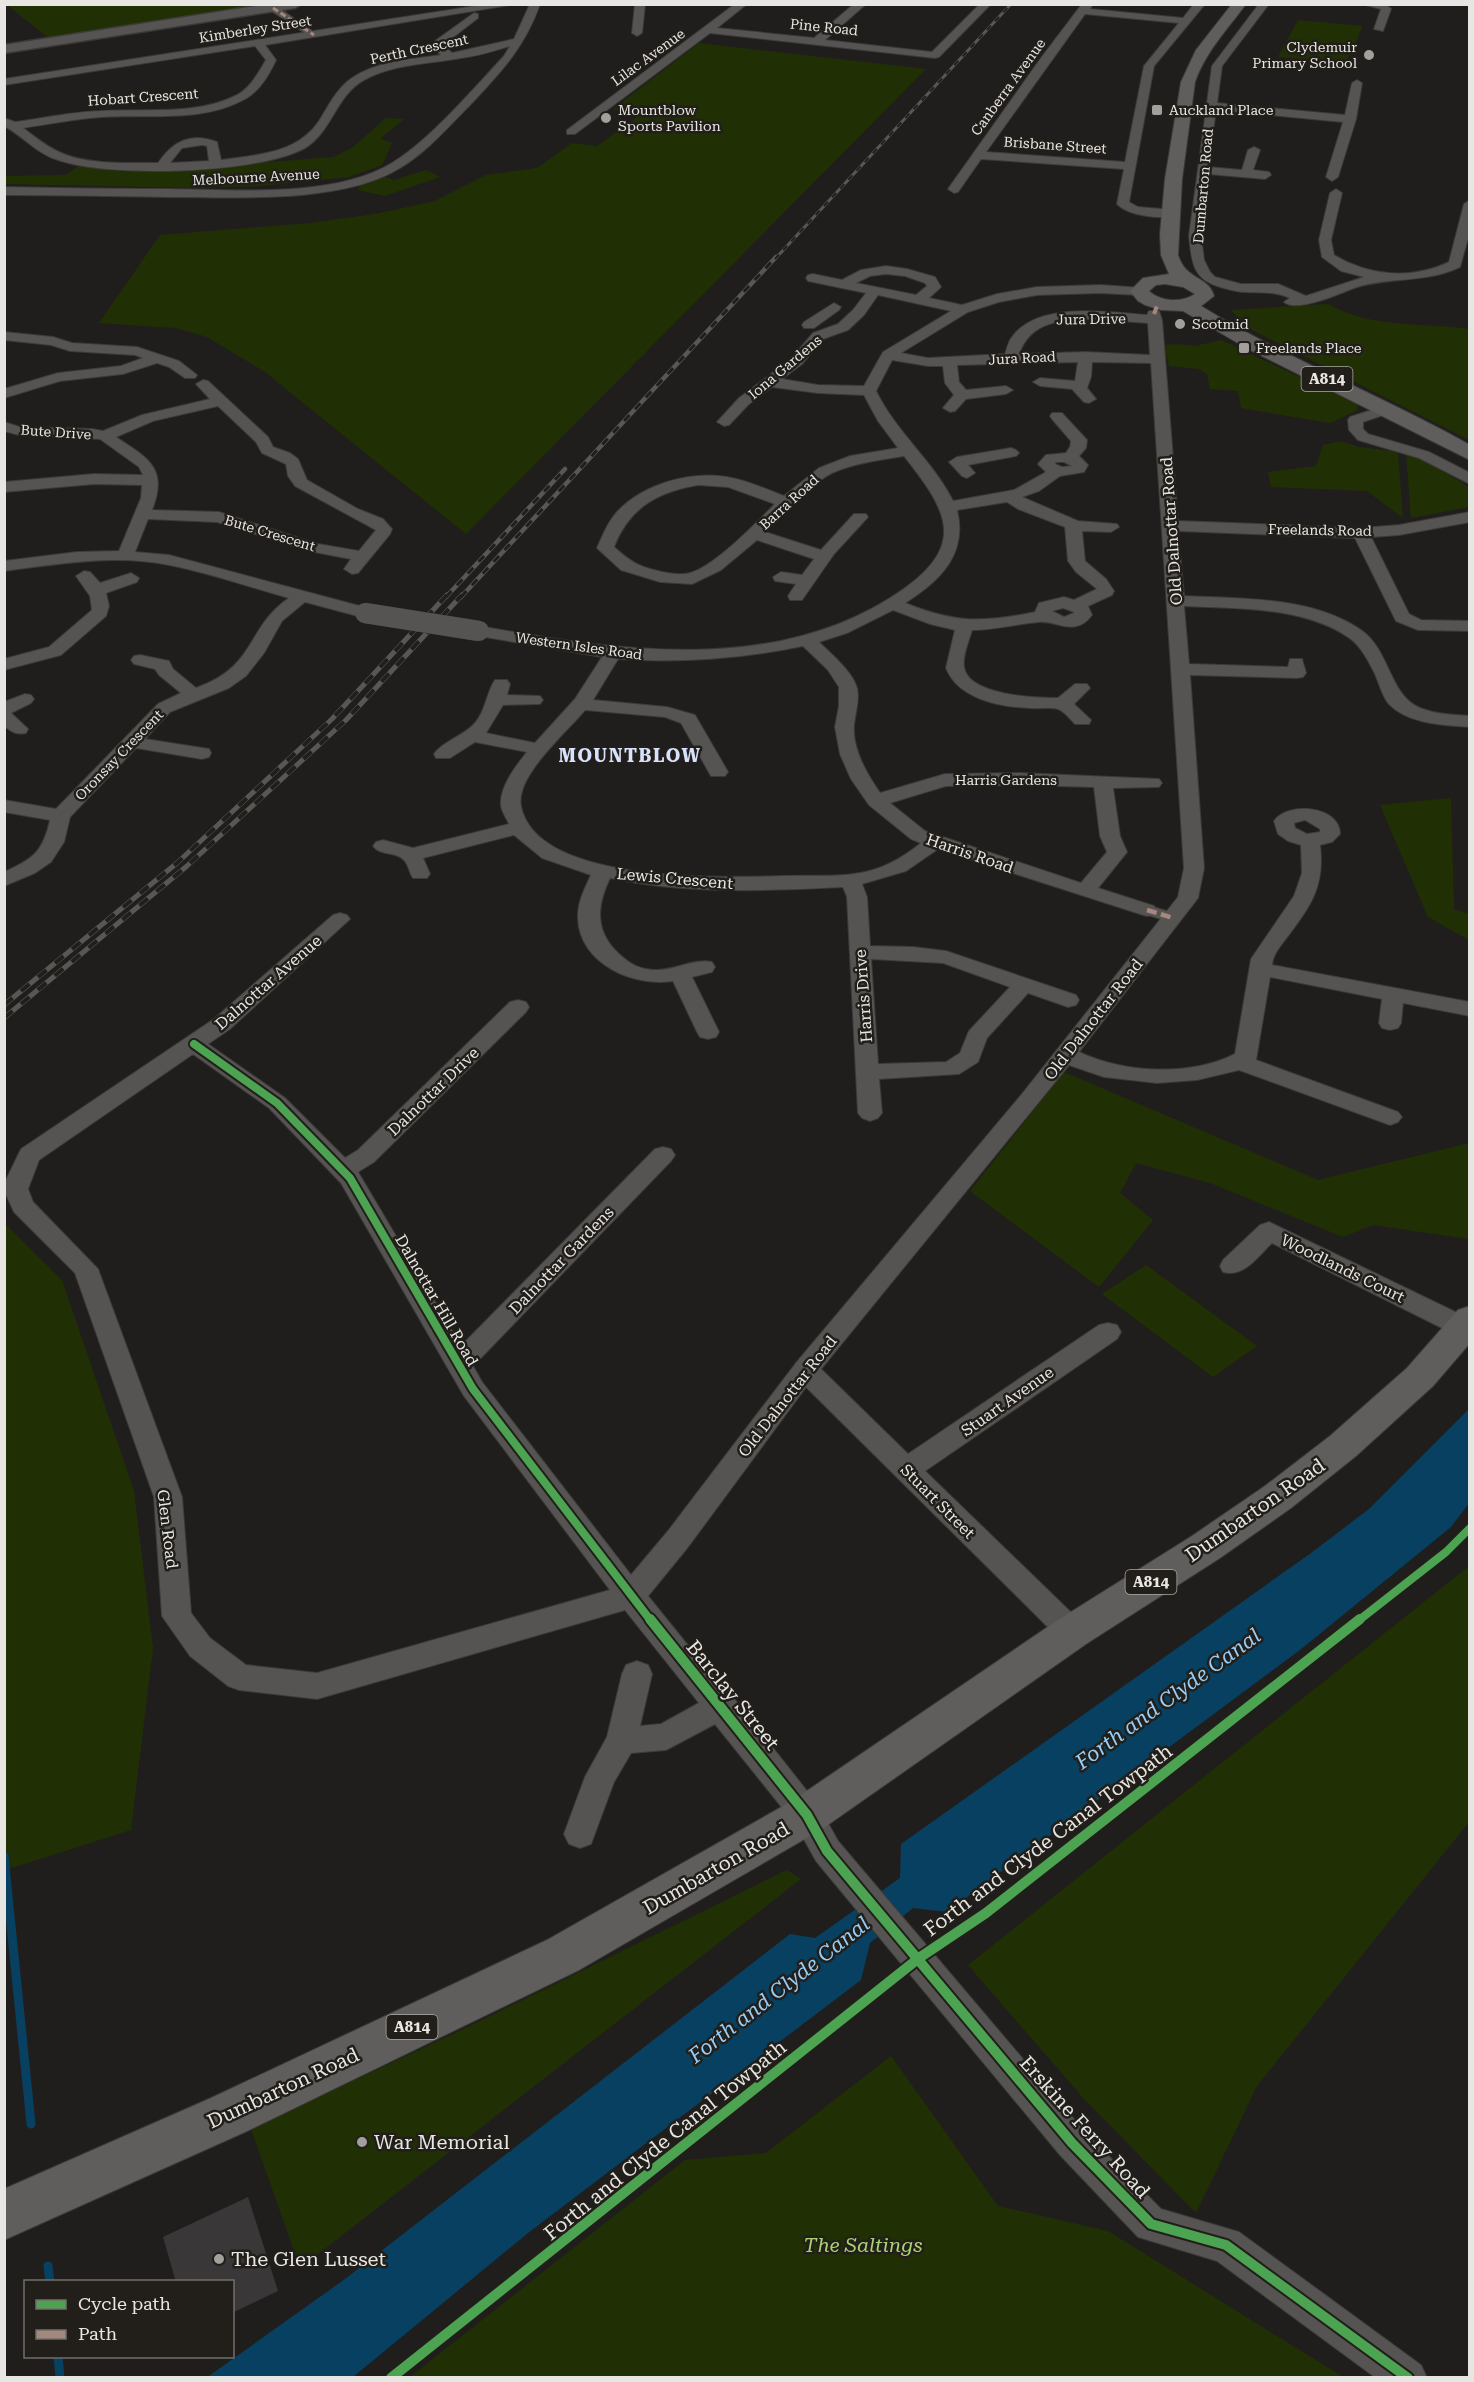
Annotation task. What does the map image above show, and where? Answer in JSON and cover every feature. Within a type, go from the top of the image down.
[{"type":"main road","points":[[1189,44],[1222,4]]},
{"type":"main road","name":"Dumbarton Road","points":[[1200,288],[1171,265],[1170,213],[1190,74],[1202,50],[1240,4]]},
{"type":"main road","points":[[1148,232],[1151,206]]},
{"type":"main road","points":[[1146,280],[1172,280],[1200,288],[1205,296],[1200,300],[1185,304]]},
{"type":"main road","name":"A814","points":[[1146,280],[1144,297],[1155,312],[1185,304],[1236,335],[1388,409],[1470,454]]},
{"type":"main road","name":"Dumbarton Road","points":[[4,2216],[228,2115],[563,1955],[807,1815],[1072,1632],[1206,1547],[1278,1497],[1344,1446],[1420,1377],[1466,1323]]},
{"type":"street","points":[[4,49],[295,4]]},
{"type":"street","name":"Kimberley Street","points":[[4,82],[511,4]]},
{"type":"street","name":"Melbourne Avenue","points":[[4,191],[259,194],[325,189],[367,178],[396,166],[436,133],[508,58],[535,4]]},
{"type":"street","points":[[637,33],[640,4]]},
{"type":"street","name":"Lilac Avenue","points":[[571,132],[742,4]]},
{"type":"street","points":[[816,42],[861,4]]},
{"type":"street","points":[[980,4],[985,5]]},
{"type":"street","name":"Dumbarton Road","points":[[1170,213],[1151,206],[1129,209],[1123,204],[1149,67],[1200,4]]},
{"type":"street","name":"Dumbarton Road","points":[[1264,4],[1217,66],[1195,237],[1199,266],[1210,280],[1225,285],[1241,288],[1278,288],[1307,301]]},
{"type":"street","points":[[1367,4],[1386,9],[1379,29]]},
{"type":"street","name":"Pine Road","points":[[710,30],[934,55],[985,5]]},
{"type":"street","points":[[273,8],[314,35]]},
{"type":"street","points":[[1085,8],[1186,21]]},
{"type":"street","name":"Canberra Avenue","points":[[954,189],[1085,8]]},
{"type":"street","points":[[450,57],[437,47],[474,16]]},
{"type":"street","name":"Perth Crescent","points":[[9,123],[40,147],[60,157],[104,165],[162,166],[262,158],[291,151],[308,141],[347,87],[360,77],[518,41]]},
{"type":"street","name":"Hobart Crescent","points":[[9,123],[99,114],[177,111],[223,104],[244,94],[263,76],[271,60],[259,44]]},
{"type":"street","points":[[1149,67],[1166,69]]},
{"type":"street","points":[[1332,177],[1350,119],[1357,83]]},
{"type":"street","points":[[1211,106],[1350,119]]},
{"type":"street","points":[[162,166],[178,145],[190,142],[213,144],[215,163]]},
{"type":"street","points":[[1246,174],[1254,150]]},
{"type":"street","name":"Brisbane Street","points":[[978,155],[1130,166]]},
{"type":"street","points":[[1202,170],[1265,175]]},
{"type":"street","points":[[1336,193],[1325,240],[1328,257],[1354,275],[1357,284]]},
{"type":"street","points":[[1200,288],[1269,301],[1307,301],[1383,278],[1428,276],[1455,264],[1470,204]]},
{"type":"street","points":[[1346,268],[1383,278]]},
{"type":"street","points":[[844,285],[869,270],[917,275],[930,280],[934,287],[918,300]]},
{"type":"street","points":[[813,278],[963,309]]},
{"type":"street","points":[[770,382],[818,389],[869,391],[888,356],[963,309],[997,298],[1037,291],[1100,289],[1146,280]]},
{"type":"street","name":"Iona Gardens","points":[[724,422],[736,409],[797,361],[818,336],[843,327],[850,321],[874,292]]},
{"type":"street","points":[[808,325],[834,307]]},
{"type":"street","name":"Jura Drive","points":[[1011,357],[1012,347],[1020,336],[1040,322],[1063,316],[1155,312]]},
{"type":"street","name":"Old Dalnottar Road","points":[[631,1596],[678,1539],[805,1370],[1065,1055],[1188,898],[1194,868],[1155,312]]},
{"type":"street","points":[[821,316],[850,321]]},
{"type":"street","name":"Bute Crescent","points":[[4,336],[53,341],[70,347],[129,350],[174,364],[221,401],[263,440],[267,450],[285,456],[293,462],[296,476],[301,483],[352,512],[377,522],[384,529],[383,535],[356,562],[219,517],[143,514]]},
{"type":"street","name":"Jura Road","points":[[888,356],[928,362],[1011,357],[1085,356],[1157,359]]},
{"type":"street","points":[[1085,356],[1084,377],[1079,389],[1089,399]]},
{"type":"street","points":[[4,394],[58,376],[123,370],[156,358]]},
{"type":"street","points":[[949,362],[952,383],[962,395]]},
{"type":"street","points":[[1040,382],[1080,386]]},
{"type":"street","points":[[950,408],[962,395],[1006,390]]},
{"type":"street","name":"Western Isles Road","points":[[4,550],[12,565],[76,557],[125,556],[169,560],[221,572],[302,597],[365,613],[613,653],[671,657],[755,649],[806,639],[864,619],[893,604],[935,572],[947,552],[952,535],[948,506],[938,485],[880,414],[869,391]]},
{"type":"street","points":[[105,436],[137,421],[221,401]]},
{"type":"street","points":[[736,409],[753,412]]},
{"type":"street","points":[[1388,409],[1355,420],[1356,430],[1363,437],[1424,455],[1470,479]]},
{"type":"street","points":[[967,473],[957,462],[1070,458],[1078,448],[1079,440],[1057,416]]},
{"type":"street","name":"Bute Drive","points":[[4,426],[19,431],[92,433],[105,436],[146,465],[150,480]]},
{"type":"street","points":[[996,440],[1034,461]]},
{"type":"street","name":"Barra Road","points":[[786,502],[729,482],[688,481],[651,494],[629,510],[614,527],[605,548],[627,566],[660,577],[692,579],[715,566],[754,534],[786,502],[833,466],[908,451]]},
{"type":"street","points":[[948,506],[1008,496],[1034,488],[1034,461]]},
{"type":"street","points":[[4,487],[94,479],[150,480],[149,498],[125,556]]},
{"type":"street","points":[[1008,496],[1024,506],[1061,518],[1073,526],[1111,527]]},
{"type":"street","name":"Freelands Road","points":[[1170,525],[1361,533],[1399,530],[1470,517]]},
{"type":"street","points":[[796,597],[823,556],[851,537],[860,518]]},
{"type":"street","points":[[893,604],[930,619],[965,624],[1018,621],[1044,615],[1045,607],[1051,604],[1064,602],[1076,605],[1100,595],[1106,591],[1103,583],[1077,564],[1073,526]]},
{"type":"street","points":[[1361,533],[1402,617],[1418,625],[1470,626]]},
{"type":"street","points":[[754,534],[823,556]]},
{"type":"street","points":[[4,665],[55,651],[100,612],[101,603],[97,590],[84,576]]},
{"type":"street","points":[[781,577],[806,581]]},
{"type":"street","points":[[97,590],[131,578]]},
{"type":"street","name":"Oronsay Crescent","points":[[4,806],[61,816],[164,708],[193,694],[216,688],[238,674],[261,647],[274,621],[282,611],[302,597]]},
{"type":"street","points":[[1176,601],[1289,609],[1332,622],[1354,633],[1372,649],[1395,699],[1412,711],[1434,718],[1470,722]]},
{"type":"street","points":[[965,624],[955,668],[960,678],[975,691],[1019,702],[1063,704],[1082,720]]},
{"type":"street","name":"Harris Road","points":[[806,639],[835,667],[848,687],[848,706],[844,727],[849,754],[861,779],[876,801],[918,835],[991,861],[1087,889],[1147,910]]},
{"type":"street","points":[[519,828],[515,824],[511,804],[516,782],[539,749],[580,704],[613,653]]},
{"type":"street","points":[[140,660],[163,665],[165,671],[193,694]]},
{"type":"street","points":[[1181,669],[1297,673],[1296,663]]},
{"type":"street","points":[[1063,704],[1080,688]]},
{"type":"street","points":[[443,754],[474,736],[488,721],[499,692],[534,700]]},
{"type":"street","points":[[4,709],[24,699]]},
{"type":"street","points":[[580,704],[667,712],[688,719],[718,772]]},
{"type":"street","points":[[4,716],[19,729]]},
{"type":"street","points":[[474,736],[539,749]]},
{"type":"street","points":[[130,742],[202,753]]},
{"type":"street","name":"Harris Gardens","points":[[876,801],[945,780],[1020,779],[1152,783]]},
{"type":"street","points":[[1087,889],[1117,852],[1110,836],[1103,782]]},
{"type":"street","points":[[4,880],[38,863],[54,845],[61,816]]},
{"type":"street","points":[[411,855],[519,828]]},
{"type":"street","name":"Lewis Crescent","points":[[519,828],[546,852],[603,871],[635,878],[693,882],[850,880],[873,876],[900,866],[920,855],[936,841]]},
{"type":"street","points":[[1065,1055],[1103,1070],[1137,1074],[1206,1071],[1231,1067],[1246,1058],[1260,969],[1268,947],[1300,903],[1311,876],[1310,840]]},
{"type":"street","points":[[383,846],[411,855],[416,859],[420,874]]},
{"type":"street","points":[[603,871],[588,907],[590,932],[598,948],[623,968],[643,976],[680,974],[704,968]]},
{"type":"street","name":"Harris Drive","points":[[850,880],[857,897],[870,1113]]},
{"type":"street","points":[[1147,910],[1173,918]]},
{"type":"street","name":"Dalnottar Avenue","points":[[194,1044],[222,1024],[340,919]]},
{"type":"street","points":[[861,952],[913,953],[945,957],[1068,1000]]},
{"type":"street","points":[[1260,969],[1469,1010]]},
{"type":"street","points":[[680,974],[708,1032]]},
{"type":"street","points":[[868,1072],[951,1069],[970,1057],[977,1036],[1023,986]]},
{"type":"street","points":[[1390,1023],[1393,995]]},
{"type":"street","name":"Dalnottar Drive","points":[[343,1170],[366,1156],[518,1007]]},
{"type":"street","name":"Dalnottar Hill Road","points":[[194,1044],[278,1103],[350,1178],[473,1389],[631,1596]]},
{"type":"street","name":"Glen Road","points":[[194,1044],[29,1155],[16,1189],[23,1206],[86,1269],[168,1497],[177,1616],[200,1647],[238,1677],[317,1686],[631,1596]]},
{"type":"street","points":[[1241,1062],[1260,1071],[1326,1086],[1390,1117]]},
{"type":"street","name":"Dalnottar Gardens","points":[[459,1364],[663,1155]]},
{"type":"street","name":"Woodlands Court","points":[[1232,1266],[1269,1231],[1466,1323]]},
{"type":"street","name":"Stuart Avenue","points":[[906,1468],[936,1451],[1108,1332]]},
{"type":"street","name":"Stuart Street","points":[[805,1370],[1072,1632]]},
{"type":"street","name":"Barclay Street","points":[[631,1596],[721,1705],[807,1815]]},
{"type":"street","points":[[580,1834],[600,1778],[622,1740],[637,1674]]},
{"type":"street","points":[[622,1740],[666,1737],[721,1705]]},
{"type":"street","name":"Erskine Ferry Road","points":[[807,1815],[831,1855],[1072,2143],[1151,2224],[1226,2245],[1408,2378]]},
{"type":"green space","points":[[7,5],[279,5],[50,39]]},
{"type":"green space","points":[[1298,20],[1363,26],[1346,63],[1278,57]]},
{"type":"green space","points":[[699,43],[926,69],[466,534],[265,372],[207,337],[176,328],[99,323],[160,235],[310,223],[375,214],[435,201],[486,175],[537,168],[572,143],[597,146],[640,115],[613,109]]},
{"type":"green space","points":[[386,118],[404,119],[380,139],[392,143],[382,165],[349,177],[261,186],[194,188],[5,184],[5,176],[65,175],[81,165],[195,168],[333,157],[352,148]]},
{"type":"green space","points":[[426,170],[440,177],[385,196],[358,190],[360,183],[385,177],[394,180]]},
{"type":"green space","points":[[1328,304],[1344,312],[1379,321],[1469,329],[1469,440],[1254,331],[1230,310]]},
{"type":"green space","points":[[1221,340],[1357,404],[1358,410],[1330,423],[1241,408],[1238,391],[1210,389],[1207,374],[1199,369],[1169,366],[1161,345],[1195,346]]},
{"type":"green space","points":[[1341,441],[1359,447],[1398,452],[1403,518],[1367,491],[1271,487],[1268,472],[1316,466],[1323,445]]},
{"type":"green space","points":[[1406,453],[1429,463],[1469,487],[1469,507],[1411,518]]},
{"type":"green space","points":[[1451,798],[1454,909],[1469,914],[1469,940],[1428,917],[1380,805]]},
{"type":"green space","points":[[1064,1072],[1318,1180],[1469,1143],[1469,1239],[1373,1225],[1343,1237],[1210,1183],[1136,1163],[1120,1193],[1153,1220],[1099,1287],[970,1191]]},
{"type":"green space","points":[[4,1223],[62,1280],[134,1491],[153,1648],[131,1830],[5,1870]]},
{"type":"green space","points":[[1146,1265],[1257,1346],[1213,1377],[1102,1294]]},
{"type":"green space","points":[[1469,1566],[1469,1822],[1257,2086],[1196,2213],[1085,2100],[968,1965]]},
{"type":"green space","points":[[787,1870],[801,1879],[300,2268],[251,2129],[474,2024]]},
{"type":"green space","name":"The Saltings","points":[[891,2056],[998,2206],[1108,2231],[1343,2377],[410,2377],[685,2160],[766,2153]]},
{"type":"water","name":"Forth and Clyde Canal","points":[[1469,1409],[1469,1503],[1451,1527],[1300,1650],[947,1912],[913,1908],[870,1943],[861,1980],[528,2233],[353,2377],[206,2378],[345,2279],[790,1934],[815,1938],[900,1878],[901,1844],[1311,1553],[1369,1509]]},
{"type":"building","name":"The Glen Lusset","points":[[248,2197],[278,2291],[234,2312],[234,2280],[175,2280],[163,2237]]},
{"type":"waterway","points":[[4,1856],[31,2124]]},
{"type":"waterway","points":[[48,2266],[50,2280]]},
{"type":"waterway","points":[[58,2358],[60,2378]]},
{"type":"railway","points":[[775,259],[1011,4]]},
{"type":"railway","points":[[461,597],[776,257]]},
{"type":"railway","points":[[446,597],[565,469]]},
{"type":"railway","points":[[4,1005],[177,863],[332,719],[447,595]]},
{"type":"railway","points":[[4,1018],[187,866],[346,720],[462,595]]},
{"type":"marked path","points":[[273,8],[314,35]]},
{"type":"marked path","points":[[1154,314],[1158,303]]},
{"type":"marked path","points":[[1147,910],[1173,918]]},
{"type":"cycle path","points":[[194,1044],[277,1103],[350,1178],[473,1389],[631,1596],[807,1815],[827,1851],[1072,2143],[1151,2224],[1226,2245],[1408,2378]]},
{"type":"cycle path","name":"Forth and Clyde Canal Towpath","points":[[391,2378],[919,1958],[986,1913],[1446,1552],[1470,1528]]},
{"type":"place","name":"Clydemuir Primary School","points":[[1369,55]]},
{"type":"place","name":"Auckland Place","points":[[1157,110]]},
{"type":"place","name":"Mountblow Sports Pavilion","points":[[606,118]]},
{"type":"place","name":"Scotmid","points":[[1180,324]]},
{"type":"place","name":"Freelands Place","points":[[1244,348]]},
{"type":"place","name":"War Memorial","points":[[362,2142]]},
{"type":"place","name":"The Glen Lusset","points":[[219,2259]]},
{"type":"district","name":"MOUNTBLOW","points":[[630,756]]}]
